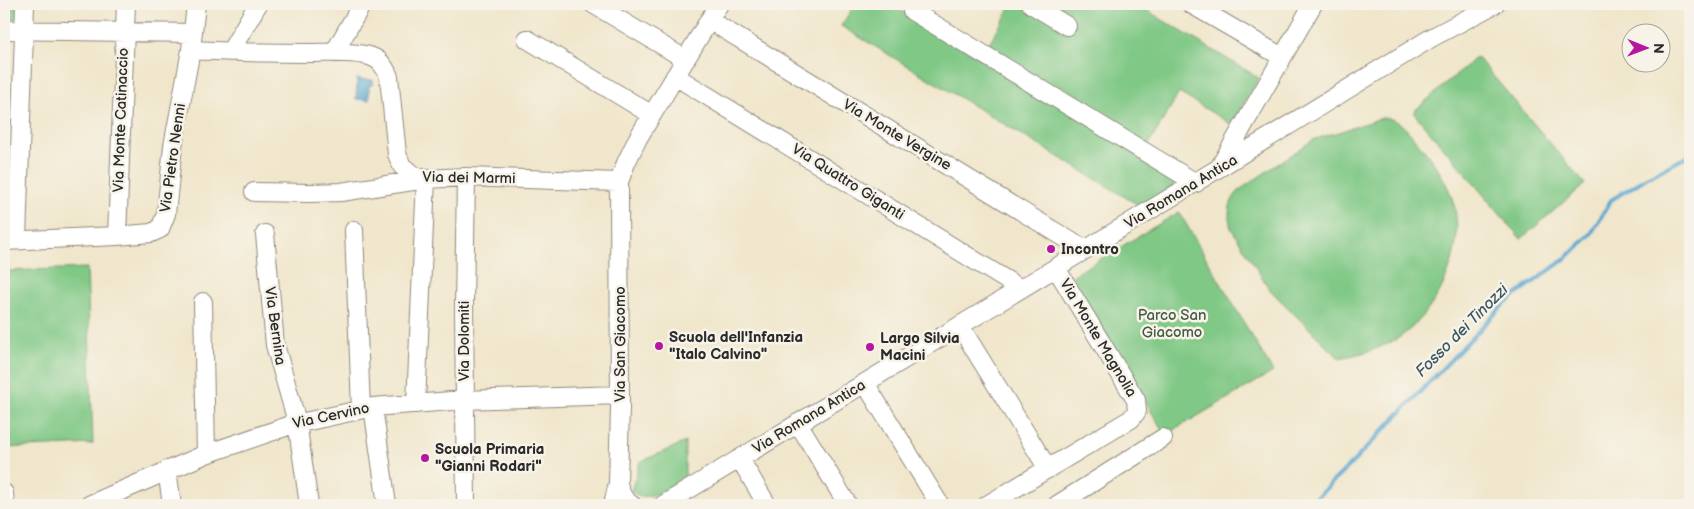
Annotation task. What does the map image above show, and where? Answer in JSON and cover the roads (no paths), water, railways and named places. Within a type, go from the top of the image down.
[{"type":"street","points":[[11,240],[25,4]]},
{"type":"street","name":"Via Monte Catinaccio","points":[[117,236],[126,4]]},
{"type":"street","name":"Via Pietro Nenni","points":[[11,240],[117,236],[155,232],[160,229],[164,221],[173,146],[191,50],[196,4]]},
{"type":"street","points":[[230,52],[258,4]]},
{"type":"street","points":[[334,53],[362,4]]},
{"type":"street","points":[[593,4],[685,59]]},
{"type":"street","points":[[619,182],[626,162],[652,115],[718,4]]},
{"type":"street","points":[[1031,4],[1067,26]]},
{"type":"street","points":[[1191,4],[1282,57]]},
{"type":"street","points":[[1218,170],[1313,4]]},
{"type":"street","name":"Via Romana Antica","points":[[667,504],[864,382],[1218,170],[1439,33],[1490,5]]},
{"type":"street","points":[[912,11],[1196,183]]},
{"type":"street","name":"Via Monte Vergine","points":[[709,20],[1085,250]]},
{"type":"street","points":[[4,30],[193,33]]},
{"type":"street","points":[[527,39],[652,115]]},
{"type":"street","name":"Via dei Marmi","points":[[191,50],[334,53],[374,58],[383,66],[389,77],[395,137],[400,162],[410,174],[426,179],[466,177],[619,182]]},
{"type":"street","name":"Via Quattro Giganti","points":[[675,76],[1021,289]]},
{"type":"street","name":"Via Dolomiti","points":[[466,177],[464,400],[466,505]]},
{"type":"street","points":[[254,192],[341,192],[426,179],[416,404]]},
{"type":"street","name":"Via San Giacomo","points":[[613,505],[618,483],[620,395],[619,182]]},
{"type":"street","points":[[354,230],[367,408],[387,505]]},
{"type":"street","name":"Via Bernina","points":[[265,234],[275,346],[298,422],[309,505]]},
{"type":"street","name":"Via Monte Magnolia","points":[[987,505],[1131,419],[1136,414],[1138,408],[1136,400],[1056,268]]},
{"type":"street","points":[[203,302],[206,454]]},
{"type":"street","points":[[960,326],[1048,469]]},
{"type":"street","points":[[864,382],[940,505]]},
{"type":"street","name":"Via Cervino","points":[[89,505],[206,454],[298,422],[367,408],[464,400],[620,395]]},
{"type":"street","points":[[589,396],[606,408],[619,426]]},
{"type":"street","points":[[798,423],[848,505]]},
{"type":"street","points":[[1057,505],[1163,438]]},
{"type":"street","points":[[740,459],[767,505]]},
{"type":"street","points":[[168,470],[172,505]]},
{"type":"street","points":[[618,483],[624,499],[632,505]]},
{"type":"street","points":[[4,493],[5,505]]},
{"type":"water","points":[[357,79],[373,80],[372,85],[369,85],[369,100],[356,99]]},
{"type":"waterway","name":"Fosso dei Tinozzi","points":[[1309,505],[1355,460],[1505,303],[1565,259],[1591,234],[1611,200],[1648,177],[1690,155]]},
{"type":"place","name":"Incontro","points":[[1051,249]]},
{"type":"place","name":"Scuola dell'Infanzia \"Italo Calvino\"","points":[[659,346]]},
{"type":"place","name":"Largo Silvia Macini","points":[[870,347]]},
{"type":"place","name":"Scuola Primaria \"Gianni Rodari\"","points":[[425,458]]},
{"type":"park label","name":"Parco San Giacomo","points":[[1172,324]]}]
